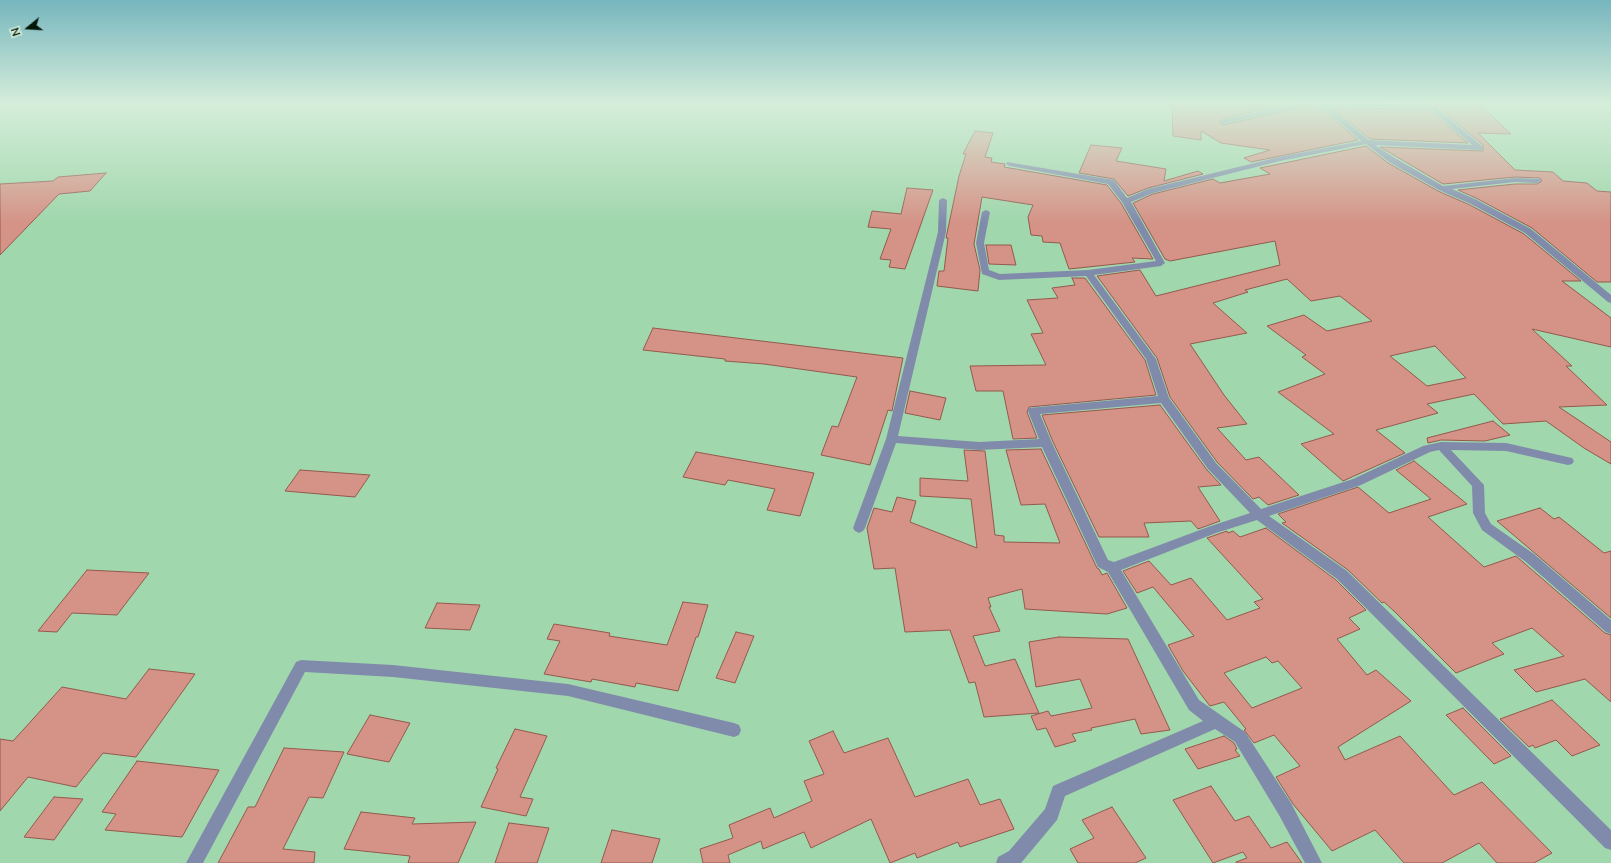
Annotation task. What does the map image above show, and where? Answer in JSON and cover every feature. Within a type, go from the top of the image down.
[{"type":"street","points":[[1126,200],[1151,191],[1184,184],[1279,159],[1366,142]]},
{"type":"street","points":[[1367,142],[1392,160],[1442,188],[1474,202],[1528,231],[1611,300]]},
{"type":"street","points":[[1372,142],[1479,148],[1472,142]]},
{"type":"street","points":[[986,212],[980,243],[985,272],[999,277],[1088,273],[1161,263],[1126,200],[1111,182],[1010,164]]},
{"type":"street","points":[[1442,188],[1515,180],[1537,181]]},
{"type":"street","points":[[859,528],[892,439],[942,232],[943,200]]},
{"type":"street","points":[[1088,273],[1151,359],[1164,399],[1212,466],[1259,515],[1342,575],[1611,842]]},
{"type":"street","points":[[1164,399],[1033,411],[1046,443],[1103,563],[1113,568],[1194,705],[1240,737],[1285,809],[1314,863]]},
{"type":"street","points":[[892,439],[979,446],[1046,443]]},
{"type":"street","points":[[1113,568],[1212,530],[1357,482],[1427,449],[1440,446],[1506,446],[1568,461]]},
{"type":"street","points":[[1440,446],[1478,485],[1479,513],[1486,527],[1530,558],[1611,628]]},
{"type":"street","points":[[194,863],[301,666],[394,671],[568,690],[734,730]]},
{"type":"street","points":[[1004,863],[1015,857],[1051,814],[1059,791],[1204,728],[1215,721]]},
{"type":"building","points":[[969,142],[990,142],[985,157],[992,158],[991,162],[1005,164],[1004,167],[1107,185],[1121,203],[1153,259],[1132,258],[1135,262],[1069,269],[1060,243],[1043,242],[1042,236],[1031,235],[1028,217],[1033,205],[982,197],[974,244],[980,270],[978,291],[937,286],[939,271],[944,271],[948,238],[946,238],[959,176],[966,154],[963,154]]},
{"type":"building","points":[[1220,142],[1347,142],[1251,162],[1244,158],[1270,150]]},
{"type":"building","points":[[1480,142],[1487,142],[1515,170],[1553,172],[1563,181],[1587,183],[1597,191],[1611,192],[1611,282],[1597,282],[1532,228],[1458,190],[1515,184],[1537,184],[1542,181],[1540,178],[1515,177],[1443,184],[1380,147],[1483,151],[1483,145]]},
{"type":"building","points":[[1091,145],[1122,148],[1116,161],[1166,169],[1164,181],[1198,171],[1203,174],[1148,188],[1128,196],[1114,179],[1079,173]]},
{"type":"building","points":[[1366,146],[1388,163],[1438,191],[1470,205],[1524,234],[1581,281],[1562,281],[1611,318],[1611,347],[1532,329],[1572,366],[1566,366],[1607,405],[1559,407],[1611,442],[1611,464],[1584,448],[1546,421],[1503,424],[1474,394],[1427,404],[1438,413],[1376,430],[1405,453],[1343,481],[1301,444],[1334,434],[1278,392],[1325,374],[1302,357],[1306,355],[1267,326],[1304,315],[1327,331],[1372,321],[1340,296],[1311,301],[1287,279],[1245,290],[1248,292],[1213,303],[1247,333],[1190,344],[1224,395],[1247,424],[1217,428],[1246,460],[1259,457],[1299,495],[1268,505],[1259,497],[1253,499],[1217,462],[1170,397],[1157,358],[1097,276],[1140,270],[1156,296],[1280,265],[1275,241],[1170,261],[1165,259],[1133,203],[1153,194],[1213,179],[1220,183],[1270,174],[1260,168]],"holes":[[[1435,346],[1466,378],[1427,386],[1390,356]]]},
{"type":"building","points":[[106,173],[90,191],[59,194],[0,255],[0,184],[53,181],[58,177]]},
{"type":"building","points":[[907,188],[933,190],[905,269],[889,267],[891,260],[880,259],[891,229],[868,227],[872,211],[901,214]]},
{"type":"building","points":[[986,245],[1011,245],[1016,265],[989,264]]},
{"type":"building","points":[[1072,278],[1085,278],[1145,360],[1156,395],[1029,407],[1027,412],[1037,438],[1013,439],[1003,391],[976,391],[970,366],[1046,365],[1031,334],[1043,333],[1027,300],[1058,298],[1052,288],[1075,285]]},
{"type":"building","points":[[653,328],[903,358],[892,411],[888,410],[870,465],[821,455],[832,426],[838,427],[857,377],[764,364],[725,361],[725,359],[643,350]]},
{"type":"building","points":[[910,391],[946,398],[940,420],[905,413]]},
{"type":"building","points":[[1160,405],[1207,470],[1221,485],[1198,487],[1220,521],[1198,529],[1191,521],[1144,523],[1149,537],[1099,537],[1053,442],[1042,415]]},
{"type":"building","points":[[1493,421],[1510,435],[1485,441],[1441,440],[1428,443],[1427,438]]},
{"type":"building","points":[[1041,449],[1097,568],[1102,575],[1107,573],[1127,608],[1107,614],[1025,609],[1022,589],[988,598],[991,607],[989,607],[1000,631],[973,636],[985,666],[1015,659],[1039,713],[984,717],[975,682],[969,683],[950,630],[905,632],[895,568],[874,569],[867,528],[874,508],[892,512],[897,497],[916,501],[910,522],[977,548],[971,499],[920,496],[920,478],[968,481],[964,450],[985,451],[995,535],[1004,536],[1004,542],[1060,543],[1045,504],[1021,505],[1006,450]]},
{"type":"building","points":[[696,452],[814,473],[800,516],[767,510],[775,489],[728,480],[725,485],[683,477]]},
{"type":"building","points":[[1414,461],[1467,504],[1428,517],[1484,567],[1516,556],[1605,633],[1611,635],[1611,702],[1585,679],[1536,692],[1514,670],[1564,656],[1532,628],[1492,643],[1504,654],[1456,673],[1384,602],[1382,603],[1348,570],[1282,523],[1286,522],[1278,514],[1358,487],[1389,513],[1431,499],[1396,470]]},
{"type":"building","points":[[300,470],[370,475],[355,497],[285,491]]},
{"type":"building","points":[[1540,508],[1554,519],[1559,517],[1604,553],[1611,551],[1611,618],[1497,521]]},
{"type":"building","points":[[1266,528],[1336,580],[1366,610],[1349,618],[1360,629],[1337,639],[1367,675],[1376,670],[1411,701],[1338,747],[1345,760],[1400,736],[1454,795],[1482,782],[1552,853],[1534,863],[1497,863],[1479,843],[1442,863],[1404,863],[1375,830],[1332,851],[1293,804],[1276,777],[1300,766],[1274,735],[1254,743],[1244,730],[1246,729],[1224,702],[1210,706],[1183,671],[1168,645],[1194,636],[1153,587],[1137,593],[1123,571],[1149,561],[1171,585],[1191,578],[1227,620],[1260,608],[1254,602],[1263,599],[1207,538],[1227,531],[1228,533],[1233,531],[1240,537]],"holes":[[[1266,657],[1272,663],[1278,661],[1302,688],[1252,708],[1224,673]]]},
{"type":"building","points":[[87,570],[149,573],[117,615],[72,613],[57,632],[38,631]]},
{"type":"building","points":[[683,602],[708,605],[678,691],[636,683],[635,687],[592,679],[591,682],[544,674],[560,641],[547,639],[554,624],[610,633],[609,636],[667,645]]},
{"type":"building","points":[[437,603],[480,605],[470,630],[425,628]]},
{"type":"building","points":[[736,632],[754,636],[735,683],[716,678]]},
{"type":"building","points":[[1059,637],[1128,639],[1170,730],[1141,734],[1135,719],[1091,728],[1092,730],[1072,734],[1076,741],[1055,747],[1046,728],[1037,730],[1031,716],[1048,711],[1051,716],[1092,708],[1080,679],[1036,687],[1029,642]]},
{"type":"building","points":[[149,669],[195,674],[136,757],[103,753],[76,787],[28,777],[0,811],[0,739],[13,741],[62,687],[126,699]]},
{"type":"building","points":[[1552,700],[1600,745],[1572,756],[1556,740],[1535,748],[1533,745],[1529,747],[1500,719]]},
{"type":"building","points":[[1463,708],[1511,756],[1494,764],[1446,715]]},
{"type":"building","points":[[370,715],[410,723],[389,762],[347,754]]},
{"type":"building","points":[[515,729],[547,736],[520,797],[533,799],[526,816],[481,807],[498,769],[496,768]]},
{"type":"building","points":[[833,731],[844,753],[888,738],[915,797],[968,779],[980,805],[1000,799],[1014,829],[960,847],[958,842],[917,858],[915,853],[890,863],[871,819],[811,848],[804,832],[763,849],[761,841],[728,855],[730,863],[703,863],[700,849],[733,838],[729,825],[770,808],[774,818],[812,801],[804,781],[824,774],[809,741]]},
{"type":"building","points":[[1224,736],[1234,743],[1237,749],[1235,750],[1240,756],[1198,769],[1185,749]]},
{"type":"building","points":[[284,748],[344,752],[323,798],[309,797],[283,849],[315,852],[314,863],[218,863],[248,807],[255,807]]},
{"type":"building","points":[[137,761],[219,770],[182,837],[105,830],[116,814],[102,812]]},
{"type":"building","points":[[1211,786],[1235,821],[1249,816],[1271,848],[1287,842],[1302,863],[1236,863],[1247,858],[1243,852],[1213,863],[1173,800]]},
{"type":"building","points":[[54,797],[83,799],[54,840],[24,837]]},
{"type":"building","points":[[1112,807],[1146,858],[1135,863],[1078,863],[1070,849],[1094,838],[1082,820]]},
{"type":"building","points":[[361,812],[415,818],[412,824],[476,822],[458,863],[408,863],[410,856],[344,849]]},
{"type":"building","points":[[509,823],[549,828],[537,863],[495,863]]},
{"type":"building","points":[[612,830],[660,839],[652,863],[601,863]]}]
